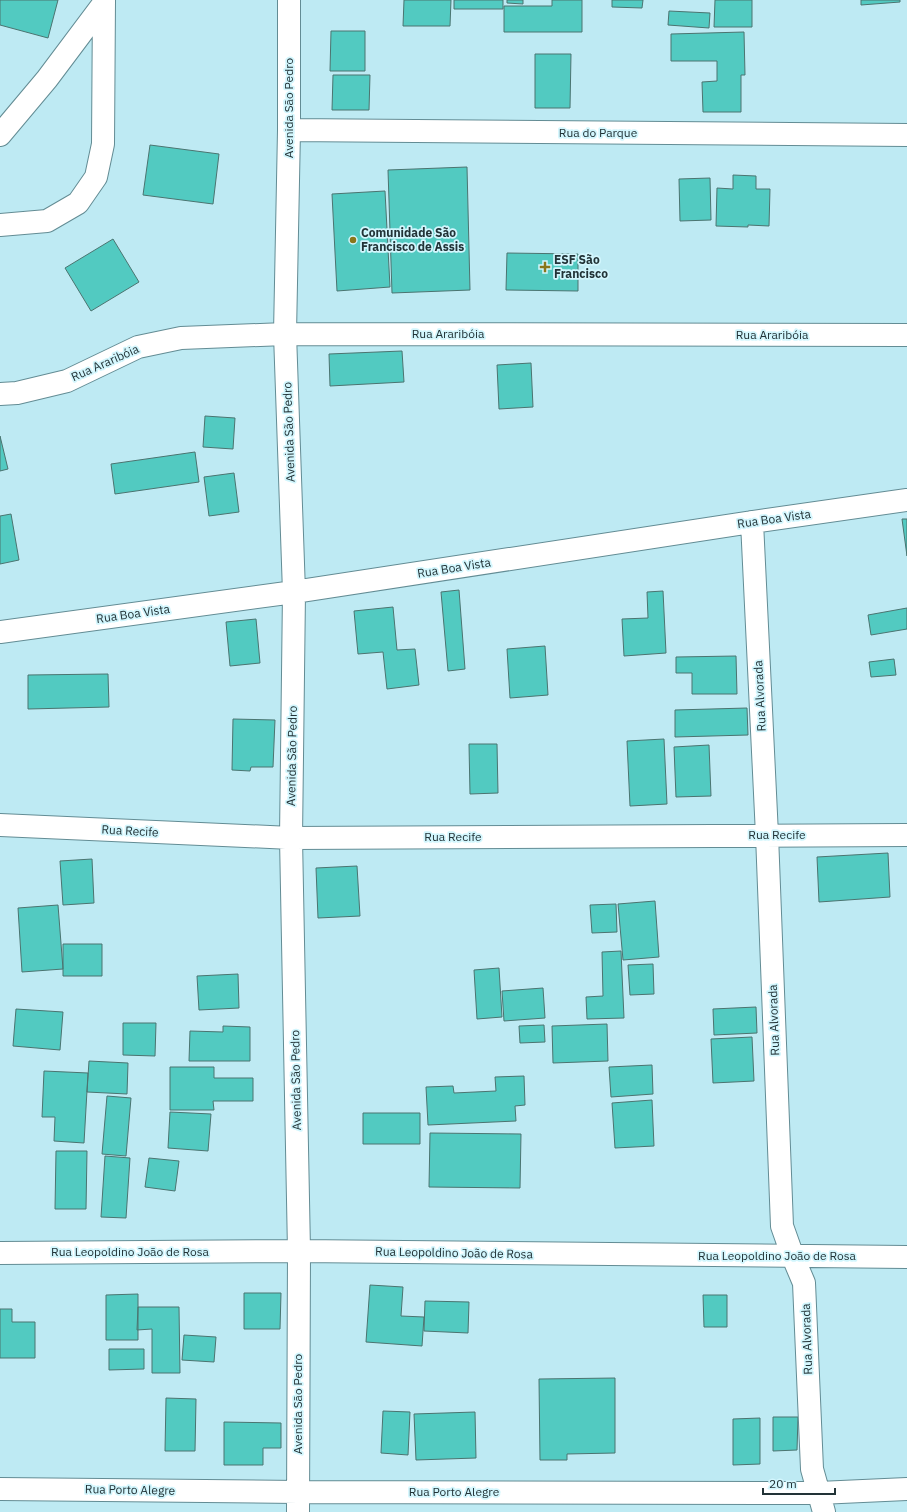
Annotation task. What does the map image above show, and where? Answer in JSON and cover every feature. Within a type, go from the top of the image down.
[{"type":"street","name":"Avenida São Pedro","points":[[289,0],[286,334],[294,592],[291,838],[299,1251],[298,1502]]},
{"type":"street","points":[[0,135],[47,78],[104,2]]},
{"type":"street","points":[[0,225],[10,226],[47,221],[78,203],[96,177],[103,144],[104,2]]},
{"type":"street","name":"Rua do Parque","points":[[289,130],[907,135]]},
{"type":"street","name":"Rua Araribóia","points":[[0,394],[17,394],[67,380],[138,347],[181,338],[286,334],[907,335]]},
{"type":"street","name":"Rua Boa Vista","points":[[0,632],[294,592],[752,522],[907,500]]},
{"type":"street","name":"Rua Alvorada","points":[[752,522],[767,836],[782,1226],[804,1283],[812,1469],[821,1502]]},
{"type":"street","name":"Rua Recife","points":[[0,825],[291,838],[907,835]]},
{"type":"street","name":"Rua Leopoldino João de Rosa","points":[[0,1253],[299,1251],[907,1257]]},
{"type":"street","name":"Rua Porto Alegre","points":[[0,1489],[298,1502],[821,1502],[907,1489]]},
{"type":"building","points":[[0,0],[58,0],[48,38],[0,25]]},
{"type":"building","points":[[404,0],[451,0],[450,26],[403,26]]},
{"type":"building","points":[[454,0],[503,0],[503,9],[454,9]]},
{"type":"building","points":[[507,0],[523,0],[523,4],[507,3]]},
{"type":"building","points":[[552,0],[582,0],[582,32],[504,32],[504,6],[552,6]]},
{"type":"building","points":[[612,0],[643,0],[642,8],[612,7]]},
{"type":"building","points":[[715,0],[752,0],[752,27],[714,27]]},
{"type":"building","points":[[861,0],[900,0],[900,2],[861,5]]},
{"type":"building","points":[[669,11],[710,13],[709,28],[668,25]]},
{"type":"building","points":[[331,31],[365,31],[365,71],[330,71]]},
{"type":"building","points":[[744,32],[745,75],[741,75],[741,112],[703,112],[702,82],[717,81],[717,61],[671,61],[671,34]]},
{"type":"building","points":[[535,54],[571,54],[570,108],[535,108]]},
{"type":"building","points":[[333,75],[370,75],[369,110],[332,110]]},
{"type":"building","points":[[150,145],[219,154],[213,204],[143,195]]},
{"type":"building","points":[[467,167],[470,290],[392,293],[388,170]]},
{"type":"building","points":[[733,175],[756,176],[756,189],[770,189],[769,226],[716,226],[717,188],[733,189]]},
{"type":"building","points":[[710,178],[711,220],[680,221],[679,179]]},
{"type":"building","points":[[385,191],[390,287],[337,291],[332,194]]},
{"type":"building","points":[[113,239],[139,282],[91,311],[65,268]]},
{"type":"building","points":[[507,253],[578,254],[578,291],[506,290]]},
{"type":"building","points":[[402,351],[404,382],[330,386],[329,354]]},
{"type":"building","points":[[531,363],[533,407],[499,409],[497,365]]},
{"type":"building","points":[[205,416],[235,418],[233,449],[203,447]]},
{"type":"building","points":[[0,436],[8,469],[0,471]]},
{"type":"building","points":[[195,452],[199,482],[115,494],[111,464]]},
{"type":"building","points":[[234,473],[239,512],[209,516],[204,477]]},
{"type":"building","points":[[11,514],[19,560],[0,564],[0,516]]},
{"type":"building","points":[[902,519],[907,519],[907,556]]},
{"type":"building","points":[[459,590],[465,669],[448,671],[441,592]]},
{"type":"building","points":[[663,591],[666,653],[624,656],[622,619],[648,618],[647,592]]},
{"type":"building","points":[[393,607],[397,650],[415,649],[419,685],[387,689],[383,652],[358,654],[354,611]]},
{"type":"building","points":[[907,608],[907,629],[871,635],[868,615]]},
{"type":"building","points":[[256,619],[260,663],[230,666],[226,622]]},
{"type":"building","points":[[545,646],[548,695],[510,698],[507,649]]},
{"type":"building","points":[[736,656],[737,694],[692,694],[692,673],[676,673],[676,657]]},
{"type":"building","points":[[894,659],[896,675],[871,677],[869,662]]},
{"type":"building","points":[[108,674],[109,707],[28,709],[28,675]]},
{"type":"building","points":[[747,708],[748,735],[675,737],[675,710]]},
{"type":"building","points":[[233,719],[275,720],[273,767],[251,767],[250,771],[232,770]]},
{"type":"building","points":[[664,739],[667,804],[630,806],[627,741]]},
{"type":"building","points":[[469,744],[497,744],[498,793],[470,794]]},
{"type":"building","points":[[709,745],[711,796],[676,797],[674,747]]},
{"type":"building","points":[[888,853],[890,897],[819,902],[817,857]]},
{"type":"building","points":[[92,859],[94,903],[63,905],[60,861]]},
{"type":"building","points":[[357,866],[360,916],[318,918],[316,868]]},
{"type":"building","points":[[655,901],[659,957],[623,960],[618,904]]},
{"type":"building","points":[[616,904],[617,932],[592,933],[590,905]]},
{"type":"building","points":[[58,905],[63,969],[22,972],[18,908]]},
{"type":"building","points":[[63,944],[102,944],[102,976],[63,976]]},
{"type":"building","points":[[621,951],[624,1018],[587,1019],[586,997],[603,996],[602,952]]},
{"type":"building","points":[[653,964],[654,994],[630,995],[628,965]]},
{"type":"building","points":[[499,968],[502,1017],[477,1019],[474,970]]},
{"type":"building","points":[[238,974],[239,1008],[199,1010],[197,976]]},
{"type":"building","points":[[543,988],[545,1018],[504,1021],[502,991]]},
{"type":"building","points":[[756,1007],[757,1033],[714,1035],[713,1009]]},
{"type":"building","points":[[16,1009],[63,1012],[60,1050],[13,1046]]},
{"type":"building","points":[[123,1023],[156,1023],[155,1056],[123,1055]]},
{"type":"building","points":[[607,1024],[608,1061],[553,1063],[552,1026]]},
{"type":"building","points":[[544,1025],[545,1042],[520,1043],[519,1026]]},
{"type":"building","points":[[223,1026],[250,1027],[250,1061],[189,1061],[190,1031],[223,1032]]},
{"type":"building","points":[[752,1037],[754,1081],[713,1083],[711,1039]]},
{"type":"building","points":[[89,1061],[128,1063],[127,1094],[87,1092]]},
{"type":"building","points":[[652,1065],[653,1094],[611,1097],[609,1067]]},
{"type":"building","points":[[170,1067],[214,1067],[214,1078],[253,1078],[253,1101],[213,1101],[214,1110],[170,1110]]},
{"type":"building","points":[[44,1071],[88,1073],[84,1143],[54,1141],[55,1117],[42,1117]]},
{"type":"building","points":[[524,1076],[525,1105],[515,1106],[516,1121],[428,1125],[426,1087],[453,1086],[454,1093],[496,1091],[495,1077]]},
{"type":"building","points":[[107,1096],[131,1098],[126,1156],[102,1154]]},
{"type":"building","points":[[652,1100],[654,1146],[615,1148],[612,1103]]},
{"type":"building","points":[[170,1112],[211,1114],[208,1151],[168,1148]]},
{"type":"building","points":[[363,1113],[420,1113],[420,1144],[363,1144]]},
{"type":"building","points":[[430,1133],[521,1134],[520,1188],[429,1187]]},
{"type":"building","points":[[56,1151],[87,1151],[86,1209],[55,1209]]},
{"type":"building","points":[[105,1156],[130,1158],[126,1218],[101,1217]]},
{"type":"building","points":[[149,1158],[179,1161],[175,1191],[145,1187]]},
{"type":"building","points":[[370,1285],[403,1287],[401,1316],[424,1317],[422,1346],[366,1342]]},
{"type":"building","points":[[244,1293],[281,1293],[280,1329],[244,1329]]},
{"type":"building","points":[[138,1294],[138,1340],[106,1340],[106,1295]]},
{"type":"building","points":[[703,1295],[727,1295],[727,1327],[704,1327]]},
{"type":"building","points":[[425,1301],[469,1302],[468,1333],[424,1331]]},
{"type":"building","points":[[138,1307],[179,1307],[180,1373],[152,1373],[152,1329],[137,1330]]},
{"type":"building","points":[[0,1309],[12,1309],[12,1322],[35,1322],[35,1358],[0,1358]]},
{"type":"building","points":[[184,1335],[216,1337],[214,1362],[182,1360]]},
{"type":"building","points":[[109,1349],[144,1349],[144,1369],[109,1370]]},
{"type":"building","points":[[615,1378],[615,1453],[567,1454],[567,1460],[540,1460],[539,1379]]},
{"type":"building","points":[[166,1398],[196,1399],[195,1451],[165,1451]]},
{"type":"building","points":[[383,1411],[410,1412],[408,1455],[381,1453]]},
{"type":"building","points":[[475,1412],[476,1458],[416,1460],[414,1414]]},
{"type":"building","points":[[773,1417],[798,1417],[797,1450],[773,1451]]},
{"type":"building","points":[[760,1418],[760,1464],[733,1465],[733,1419]]},
{"type":"building","points":[[224,1422],[281,1423],[281,1448],[263,1448],[263,1465],[224,1465]]},
{"type":"place","name":"Comunidade São Francisco de Assis","points":[[353,240]]},
{"type":"place","name":"ESF São Francisco","points":[[545,267]]}]
